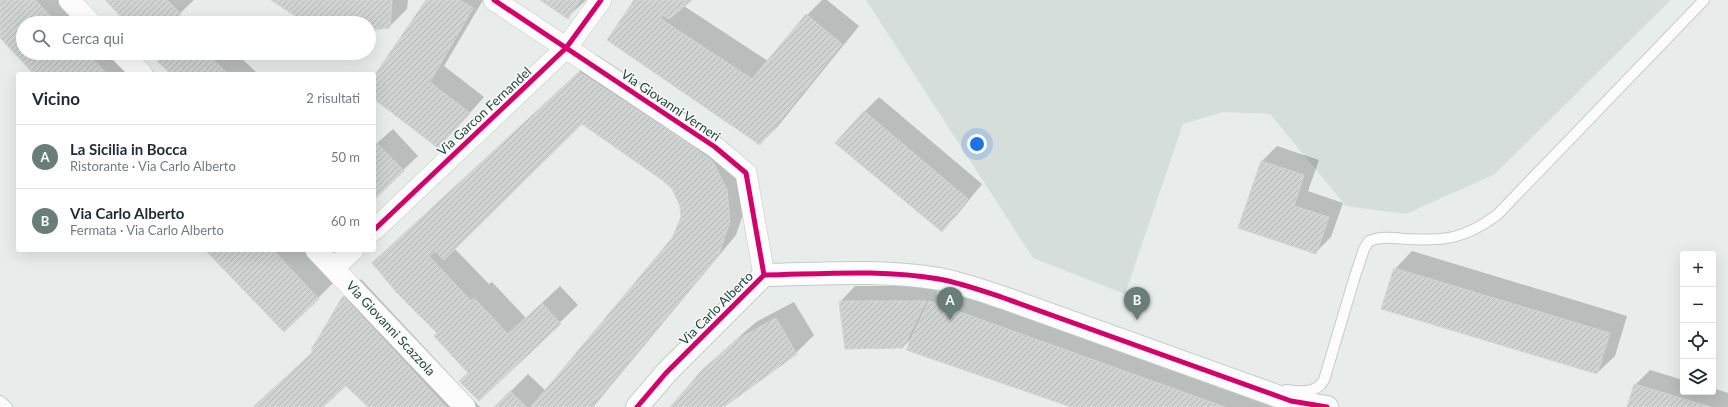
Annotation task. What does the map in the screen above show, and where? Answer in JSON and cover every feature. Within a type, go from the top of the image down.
[{"type":"street","points":[[69,0],[84,16]]},
{"type":"street","name":"Via Giovanni Verneri","points":[[494,0],[715,147],[746,173],[764,275]]},
{"type":"street","name":"Via Garcon Fernandel","points":[[376,228],[566,48],[601,0]]},
{"type":"street","points":[[128,60],[140,72]]},
{"type":"street","name":"Via Giovanni Scazzola","points":[[318,252],[465,407]]},
{"type":"street","points":[[334,268],[351,252]]},
{"type":"street","name":"Via Carlo Alberto","points":[[638,407],[666,373],[764,275],[892,274],[940,279],[1004,298],[1245,384],[1296,404],[1327,407]]},
{"type":"lane","points":[[1245,384],[1299,391],[1318,388],[1324,380],[1355,276],[1364,249],[1369,241],[1382,238],[1452,238],[1475,230],[1489,221],[1497,215],[1704,0]]},
{"type":"lane","points":[[0,401],[7,407]]},
{"type":"shaded area","points":[[866,0],[1671,0],[1495,174],[1406,214],[1346,206],[1270,114],[1223,112],[1183,124],[1125,294],[1033,258]]},
{"type":"building","points":[[0,0],[35,0],[50,16],[16,16],[16,55],[0,38]]},
{"type":"building","points":[[105,0],[167,0],[181,14],[179,16],[120,16]]},
{"type":"building","points":[[271,0],[392,0],[390,28],[376,29],[376,16],[295,16]]},
{"type":"building","points":[[426,0],[460,0],[473,8],[430,82],[470,113],[438,148],[376,101],[376,73]]},
{"type":"building","points":[[540,0],[580,0],[568,19]]},
{"type":"building","points":[[634,0],[692,0],[669,19],[663,15],[661,19],[752,79],[806,14],[842,44],[760,145],[607,40]]},
{"type":"building","points":[[21,60],[94,60],[105,72],[32,72]]},
{"type":"building","points":[[213,60],[226,72],[169,72],[157,61]]},
{"type":"building","points":[[579,72],[691,145],[713,162],[727,190],[730,221],[719,254],[591,407],[531,407],[672,238],[681,217],[680,206],[672,189],[662,180],[582,124],[444,260],[435,251],[429,256],[471,301],[474,298],[508,334],[542,303],[561,324],[479,401],[459,381],[468,373],[434,336],[437,333],[397,293],[372,263]]},
{"type":"building","points":[[864,111],[968,199],[942,232],[835,143]]},
{"type":"building","points":[[377,143],[404,171],[376,198]]},
{"type":"building","points":[[1261,161],[1304,175],[1294,206],[1329,217],[1316,254],[1238,228]]},
{"type":"building","points":[[207,252],[275,252],[319,299],[284,332]]},
{"type":"building","points":[[1394,268],[1610,333],[1597,374],[1381,309]]},
{"type":"building","points":[[343,296],[446,407],[368,407],[346,386],[323,407],[253,407],[313,352],[311,350]]},
{"type":"building","points":[[839,301],[926,301],[903,348],[845,349]]},
{"type":"building","points":[[929,301],[1225,407],[1071,407],[906,350]]},
{"type":"building","points":[[776,318],[797,354],[724,407],[722,403],[719,407],[670,407],[703,369],[738,339]]},
{"type":"building","points":[[1634,384],[1711,407],[1627,407]]},
{"type":"building","points":[[510,391],[527,407],[494,407]]},
{"type":"cycle path","points":[[494,0],[715,147],[746,173],[764,275]]},
{"type":"cycle path","points":[[376,228],[566,48],[601,0]]},
{"type":"cycle path","points":[[637,407],[666,373],[764,275],[852,273],[917,276],[964,285],[1291,401],[1327,407]]},
{"type":"place","name":"La Sicilia in Bocca","points":[[950,320]]},
{"type":"place","name":"Via Carlo Alberto","points":[[1137,320]]}]
